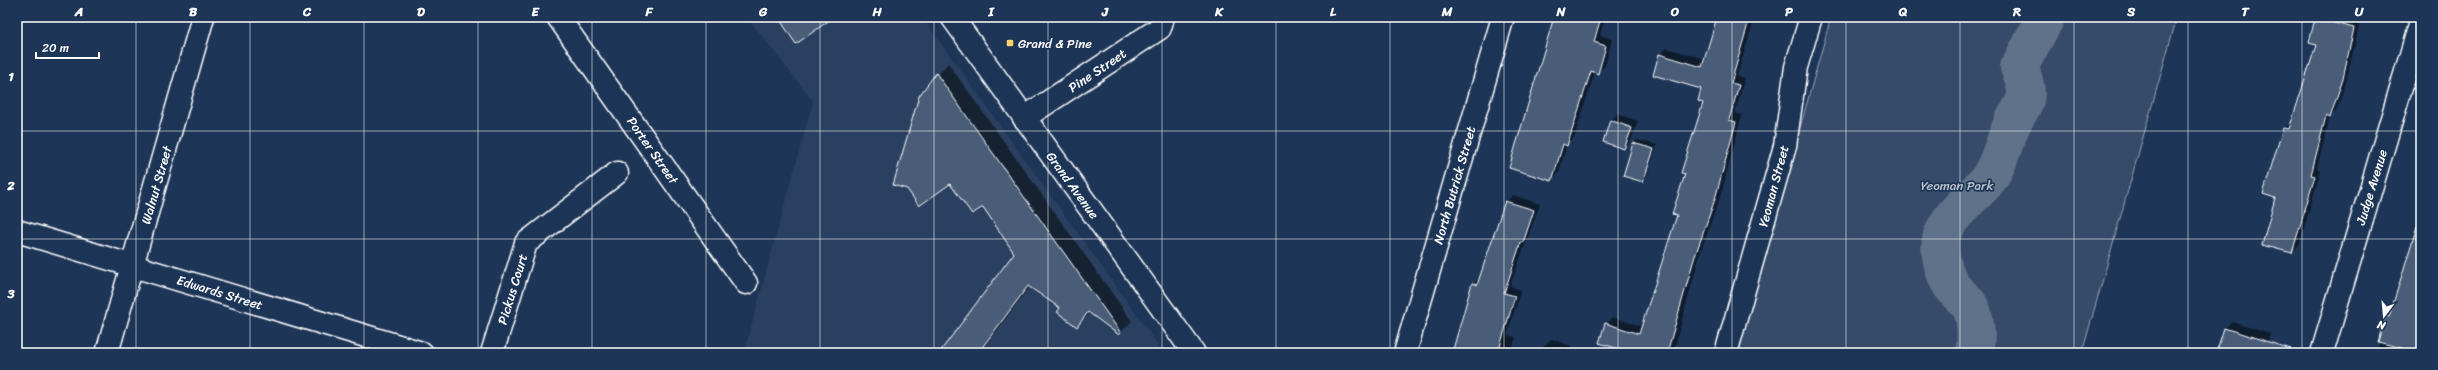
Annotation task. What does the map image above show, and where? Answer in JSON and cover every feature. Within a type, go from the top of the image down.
[{"type":"street","name":"Walnut Street","points":[[107,353],[203,17]]},
{"type":"street","name":"Porter Street","points":[[558,17],[746,283]]},
{"type":"street","name":"Grand Avenue","points":[[952,17],[1194,353]]},
{"type":"street","name":"Pine Street","points":[[1024,118],[1160,28],[1163,17]]},
{"type":"street","name":"North Butrick Street","points":[[1405,353],[1503,17]]},
{"type":"street","name":"Yeoman Street","points":[[1726,353],[1785,146],[1796,66],[1811,17]]},
{"type":"street","name":"Judge Avenue","points":[[2322,353],[2421,21]]},
{"type":"street","name":"Pickus Court","points":[[492,353],[526,243],[617,173]]},
{"type":"street","name":"Edwards Street","points":[[17,231],[422,353]]},
{"type":"shaded area","points":[[747,17],[922,17],[1164,353],[744,353],[813,101]]},
{"type":"green space","name":"Yeoman Park","points":[[1831,17],[2177,17],[2082,353],[1737,353]]},
{"type":"building","points":[[778,17],[834,17],[796,44]]},
{"type":"building","points":[[1554,17],[1601,17],[1594,42],[1606,46],[1598,74],[1591,71],[1567,146],[1563,144],[1552,181],[1509,168]]},
{"type":"building","points":[[1717,17],[1750,17],[1731,83],[1739,85],[1729,120],[1736,122],[1715,199],[1694,259],[1667,353],[1633,353],[1599,343],[1605,323],[1639,334],[1677,215],[1672,214],[1685,174],[1681,173],[1703,103],[1698,101],[1701,89],[1653,75],[1659,54],[1702,67]]},
{"type":"building","points":[[2315,18],[2354,28],[2343,78],[2330,118],[2326,116],[2311,175],[2315,176],[2292,253],[2262,245],[2275,198],[2263,194],[2283,128],[2289,129],[2316,45],[2309,43]]},
{"type":"building","points":[[936,73],[1121,333],[1119,335],[1088,312],[1077,327],[1057,312],[1060,308],[1028,286],[978,353],[939,353],[1014,253],[983,207],[972,214],[950,184],[919,206],[907,189],[893,185],[919,96]]},
{"type":"building","points":[[1610,120],[1632,128],[1624,149],[1603,142]]},
{"type":"building","points":[[1633,143],[1654,149],[1643,182],[1623,176]]},
{"type":"building","points":[[1505,201],[1534,210],[1523,243],[1521,242],[1504,293],[1515,296],[1498,353],[1452,353],[1472,283],[1477,285]]},
{"type":"building","points":[[2417,226],[2421,227],[2421,353],[2378,342],[2385,316],[2389,317]]},
{"type":"building","points":[[2224,328],[2291,349],[2291,353],[2216,353]]},
{"type":"waterway","points":[[1974,353],[1976,334],[1973,314],[1968,303],[1951,285],[1945,271],[1942,263],[1940,247],[1941,239],[1952,218],[1986,182],[1995,168],[2012,124],[2026,96],[2019,67],[2046,17]]},
{"type":"place","name":"Grand & Pine","points":[[1010,43]]}]
